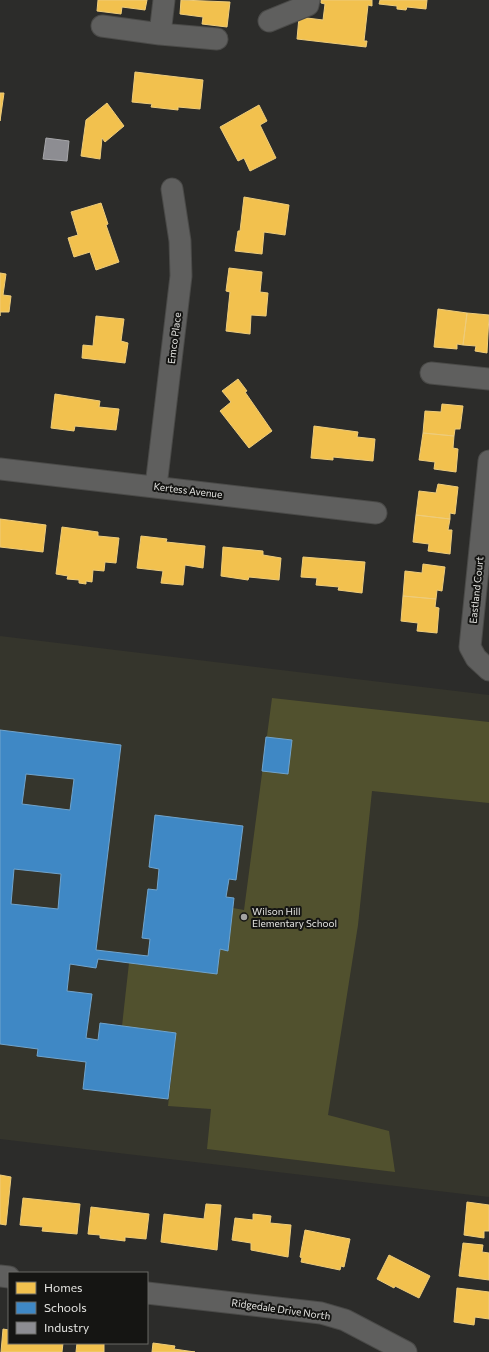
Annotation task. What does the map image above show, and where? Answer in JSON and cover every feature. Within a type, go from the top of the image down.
[{"type":"street","points":[[160,34],[164,0]]},
{"type":"street","points":[[269,21],[308,6],[309,0]]},
{"type":"street","points":[[102,26],[160,34],[217,39]]},
{"type":"street","name":"Emco Place","points":[[156,486],[181,276],[180,241],[172,189]]},
{"type":"street","points":[[431,373],[489,379]]},
{"type":"street","name":"Eastland Court","points":[[489,461],[470,647],[476,658],[489,670]]},
{"type":"street","name":"Kertess Avenue","points":[[0,469],[156,486],[376,513]]},
{"type":"street","name":"Ridgedale Drive North","points":[[148,1292],[321,1313],[346,1320],[406,1352]]},
{"type":"shaded area","name":"Wilson Hill Elementary School","points":[[0,636],[489,695],[489,1197],[0,1139]]},
{"type":"shaded area","points":[[272,698],[489,722],[489,803],[372,791],[358,925],[328,1115],[389,1131],[395,1172],[207,1149],[211,1109],[168,1106],[176,1033],[122,1026],[129,963],[217,974],[220,949],[228,950],[233,908],[244,910]]},
{"type":"building: Homes","points":[[98,0],[147,0],[145,10],[122,7],[121,14],[97,11]]},
{"type":"building: Homes","points":[[181,0],[230,2],[227,27],[202,24],[203,17],[180,14]]},
{"type":"building: Homes","points":[[321,0],[372,0],[372,6],[368,5],[364,41],[367,41],[366,47],[297,39],[299,17],[323,20],[325,4],[321,3]]},
{"type":"building: Homes","points":[[380,0],[427,0],[426,9],[407,7],[406,10],[397,9],[397,6],[379,4]]},
{"type":"building: Homes","points":[[135,72],[203,80],[200,109],[178,107],[178,110],[151,107],[152,104],[132,102]]},
{"type":"building: Homes","points":[[0,93],[4,93],[0,121]]},
{"type":"building: Homes","points":[[107,103],[124,126],[105,142],[102,138],[100,159],[81,156],[86,120]]},
{"type":"building: Homes","points":[[259,105],[267,121],[260,125],[276,158],[250,171],[244,158],[238,161],[220,127]]},
{"type":"building: Homes","points":[[244,197],[289,205],[285,235],[264,232],[262,254],[235,251],[238,231],[240,231]]},
{"type":"building: Homes","points":[[101,203],[108,224],[106,225],[119,262],[96,270],[90,252],[74,257],[68,238],[78,235],[71,212]]},
{"type":"building: Homes","points":[[229,268],[262,272],[260,292],[268,293],[266,316],[251,315],[250,334],[226,331],[230,292],[226,291]]},
{"type":"building: Homes","points":[[0,273],[6,274],[3,295],[11,296],[9,312],[0,312]]},
{"type":"building: Homes","points":[[438,309],[467,313],[463,345],[457,344],[457,349],[434,347]]},
{"type":"building: Homes","points":[[467,313],[489,315],[487,353],[475,351],[476,346],[463,345]]},
{"type":"building: Homes","points":[[96,316],[124,319],[121,341],[128,343],[125,363],[82,358],[83,345],[93,346]]},
{"type":"building: Homes","points":[[238,379],[247,391],[245,392],[272,431],[249,448],[220,411],[231,402],[222,391]]},
{"type":"building: Homes","points":[[55,394],[100,401],[99,407],[119,409],[116,430],[75,426],[74,431],[51,428]]},
{"type":"building: Homes","points":[[442,404],[463,406],[460,429],[455,429],[454,436],[423,433],[425,411],[441,412]]},
{"type":"building: Homes","points":[[314,426],[358,432],[357,437],[375,439],[373,461],[333,457],[333,460],[311,458]]},
{"type":"building: Homes","points":[[423,433],[454,436],[453,448],[458,449],[456,472],[434,469],[435,462],[419,460]]},
{"type":"building: Homes","points":[[438,484],[458,487],[455,514],[450,513],[450,519],[416,515],[419,491],[436,493]]},
{"type":"building: Homes","points":[[416,515],[450,519],[448,530],[452,530],[450,554],[428,551],[429,544],[413,542]]},
{"type":"building: Homes","points":[[0,519],[46,525],[43,552],[0,547]]},
{"type":"building: Homes","points":[[62,527],[98,532],[98,536],[119,538],[116,563],[105,562],[104,571],[93,570],[92,582],[86,581],[86,584],[79,583],[79,580],[67,579],[68,576],[56,574]]},
{"type":"building: Homes","points":[[141,536],[167,539],[166,542],[205,546],[203,568],[185,565],[183,585],[161,583],[163,571],[137,568]]},
{"type":"building: Homes","points":[[223,547],[263,551],[263,555],[281,558],[279,580],[249,577],[248,580],[221,576]]},
{"type":"building: Homes","points":[[303,557],[365,562],[362,593],[338,590],[339,587],[316,585],[317,578],[301,577]]},
{"type":"building: Homes","points":[[423,564],[445,567],[442,591],[437,590],[436,599],[403,596],[405,571],[422,573]]},
{"type":"building: Homes","points":[[403,596],[436,599],[435,607],[439,608],[437,633],[417,631],[418,623],[401,621]]},
{"type":"building: Homes","points":[[0,1175],[11,1177],[6,1225],[0,1224]]},
{"type":"building: Homes","points":[[23,1198],[80,1204],[77,1234],[42,1231],[43,1227],[20,1225]]},
{"type":"building: Homes","points":[[467,1202],[489,1205],[489,1231],[484,1231],[484,1238],[464,1235]]},
{"type":"building: Homes","points":[[206,1204],[221,1205],[217,1250],[161,1242],[164,1214],[204,1219]]},
{"type":"building: Homes","points":[[91,1207],[149,1214],[146,1239],[125,1237],[125,1241],[100,1238],[100,1235],[88,1234]]},
{"type":"building: Homes","points":[[253,1214],[271,1216],[270,1223],[291,1225],[288,1257],[251,1250],[251,1243],[232,1240],[235,1218],[253,1220]]},
{"type":"building: Homes","points":[[305,1230],[350,1239],[344,1267],[341,1266],[340,1270],[301,1262],[302,1258],[300,1257]]},
{"type":"building: Homes","points":[[463,1243],[483,1245],[482,1252],[489,1253],[489,1280],[459,1276]]},
{"type":"building: Homes","points":[[389,1255],[430,1276],[419,1298],[377,1279]]},
{"type":"building: Homes","points":[[457,1288],[489,1292],[489,1319],[475,1317],[474,1325],[454,1322]]},
{"type":"building: Homes","points":[[3,1329],[8,1330],[8,1344],[63,1344],[62,1352],[1,1352]]},
{"type":"building: Homes","points":[[153,1343],[175,1346],[174,1349],[195,1352],[152,1352]]},
{"type":"building: Homes","points":[[77,1344],[104,1344],[104,1352],[76,1352]]},
{"type":"building: Schools","name":"Wilson Hill Elementary School","points":[[0,730],[121,745],[96,950],[148,956],[150,939],[142,938],[148,889],[157,890],[159,869],[149,867],[155,815],[243,826],[236,880],[229,879],[226,897],[234,898],[228,951],[220,949],[217,974],[98,959],[96,968],[70,964],[67,991],[92,994],[86,1038],[98,1040],[100,1023],[176,1033],[168,1099],[83,1089],[86,1062],[37,1056],[38,1049],[0,1044]],"holes":[[[26,774],[74,779],[70,810],[22,804]],[[14,869],[61,874],[58,909],[11,904]]]},
{"type":"building: Schools","points":[[266,737],[292,740],[288,774],[262,771]]},
{"type":"building: Industry","points":[[46,138],[69,141],[67,161],[43,159]]},
{"type":"place","name":"Wilson Hill Elementary School","points":[[244,917]]}]
